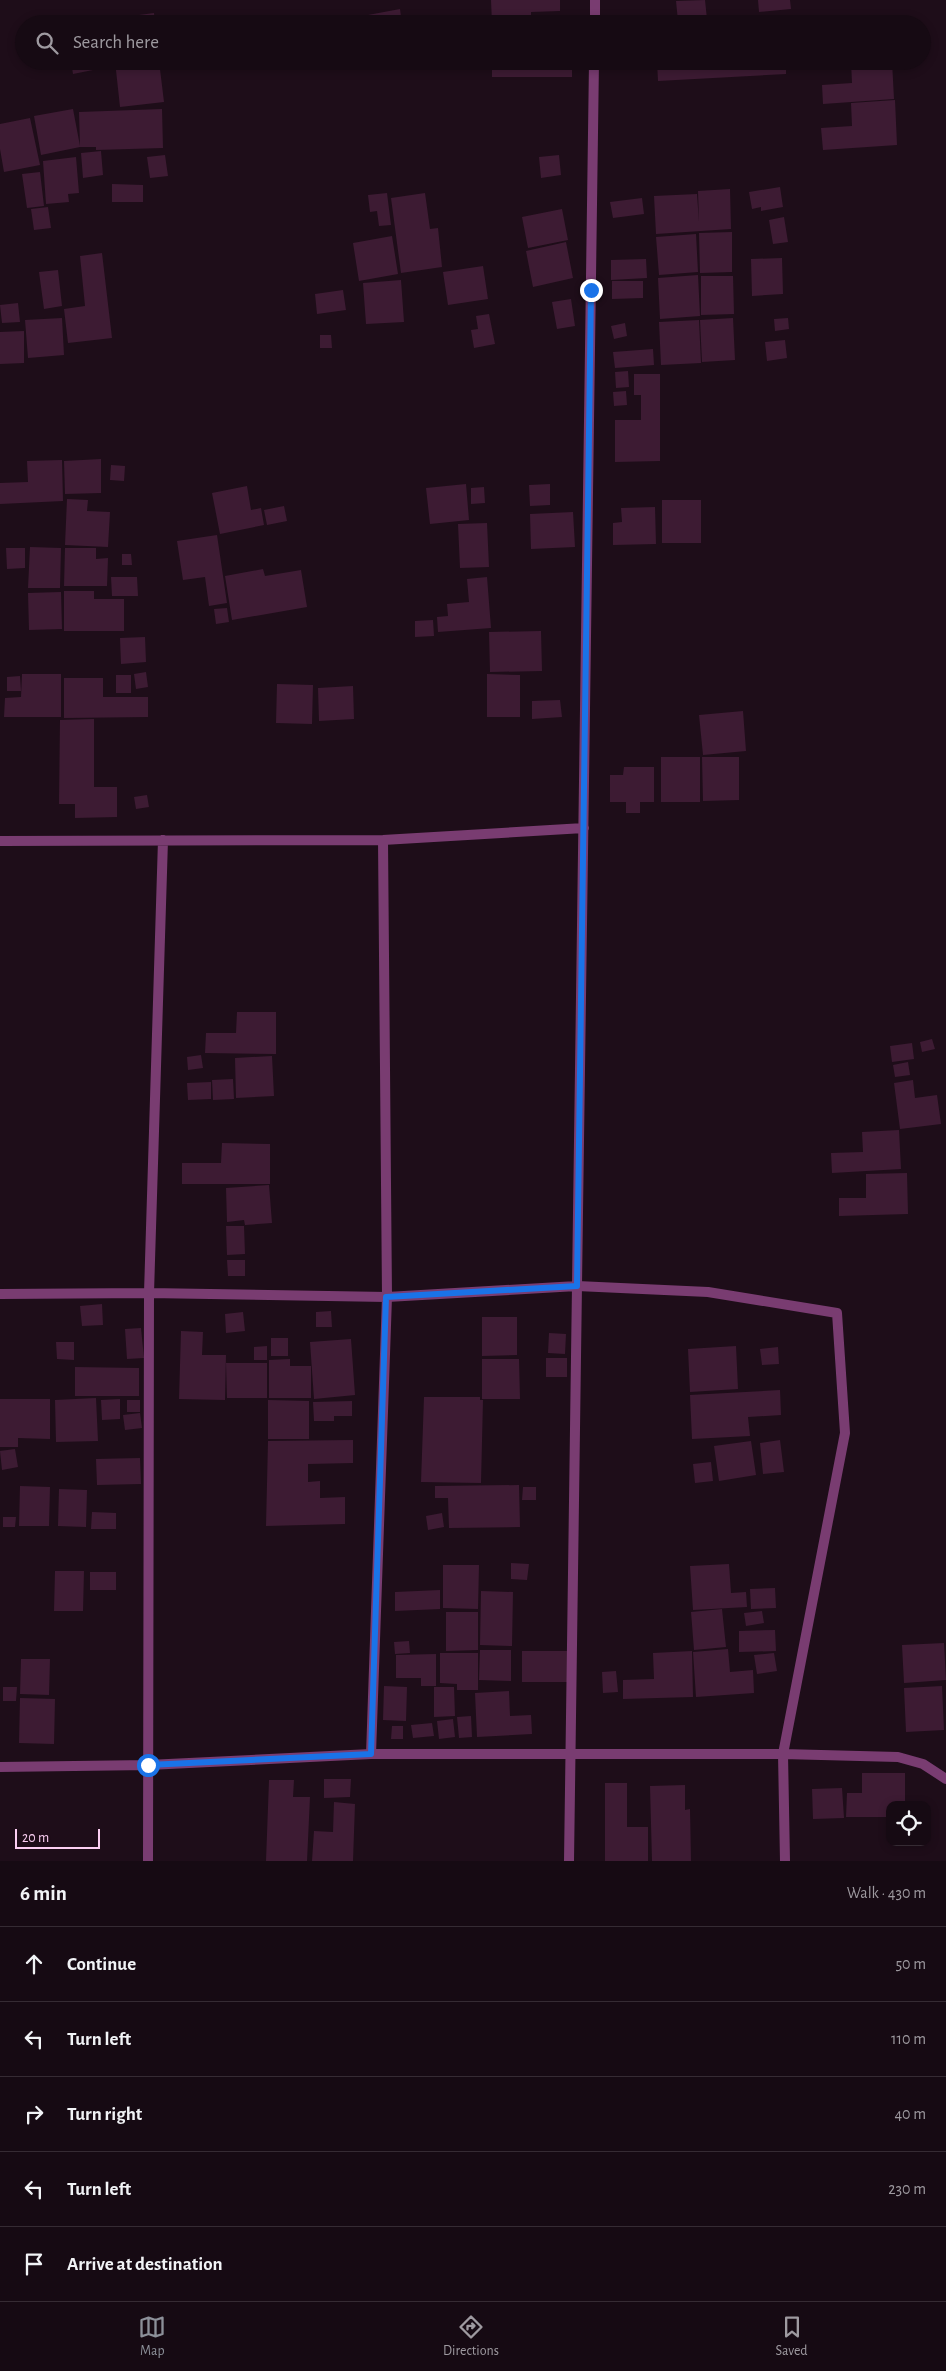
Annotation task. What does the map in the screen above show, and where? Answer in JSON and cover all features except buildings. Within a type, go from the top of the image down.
[{"type":"street","points":[[595,0],[595,15]]},
{"type":"street","points":[[569,1861],[594,70]]},
{"type":"street","points":[[0,841],[383,840],[584,828]]},
{"type":"street","points":[[148,1861],[149,1293],[163,840]]},
{"type":"street","points":[[371,1754],[386,1297],[383,840]]},
{"type":"street","points":[[0,1294],[149,1293],[386,1297],[577,1286],[708,1292],[837,1313],[845,1433],[783,1754],[785,1861]]},
{"type":"street","points":[[0,1768],[148,1765],[371,1754],[783,1754],[898,1758],[922,1764],[946,1779]]},
{"type":"route","points":[[148,1765],[371,1754],[386,1297],[577,1286],[591,290]]}]
